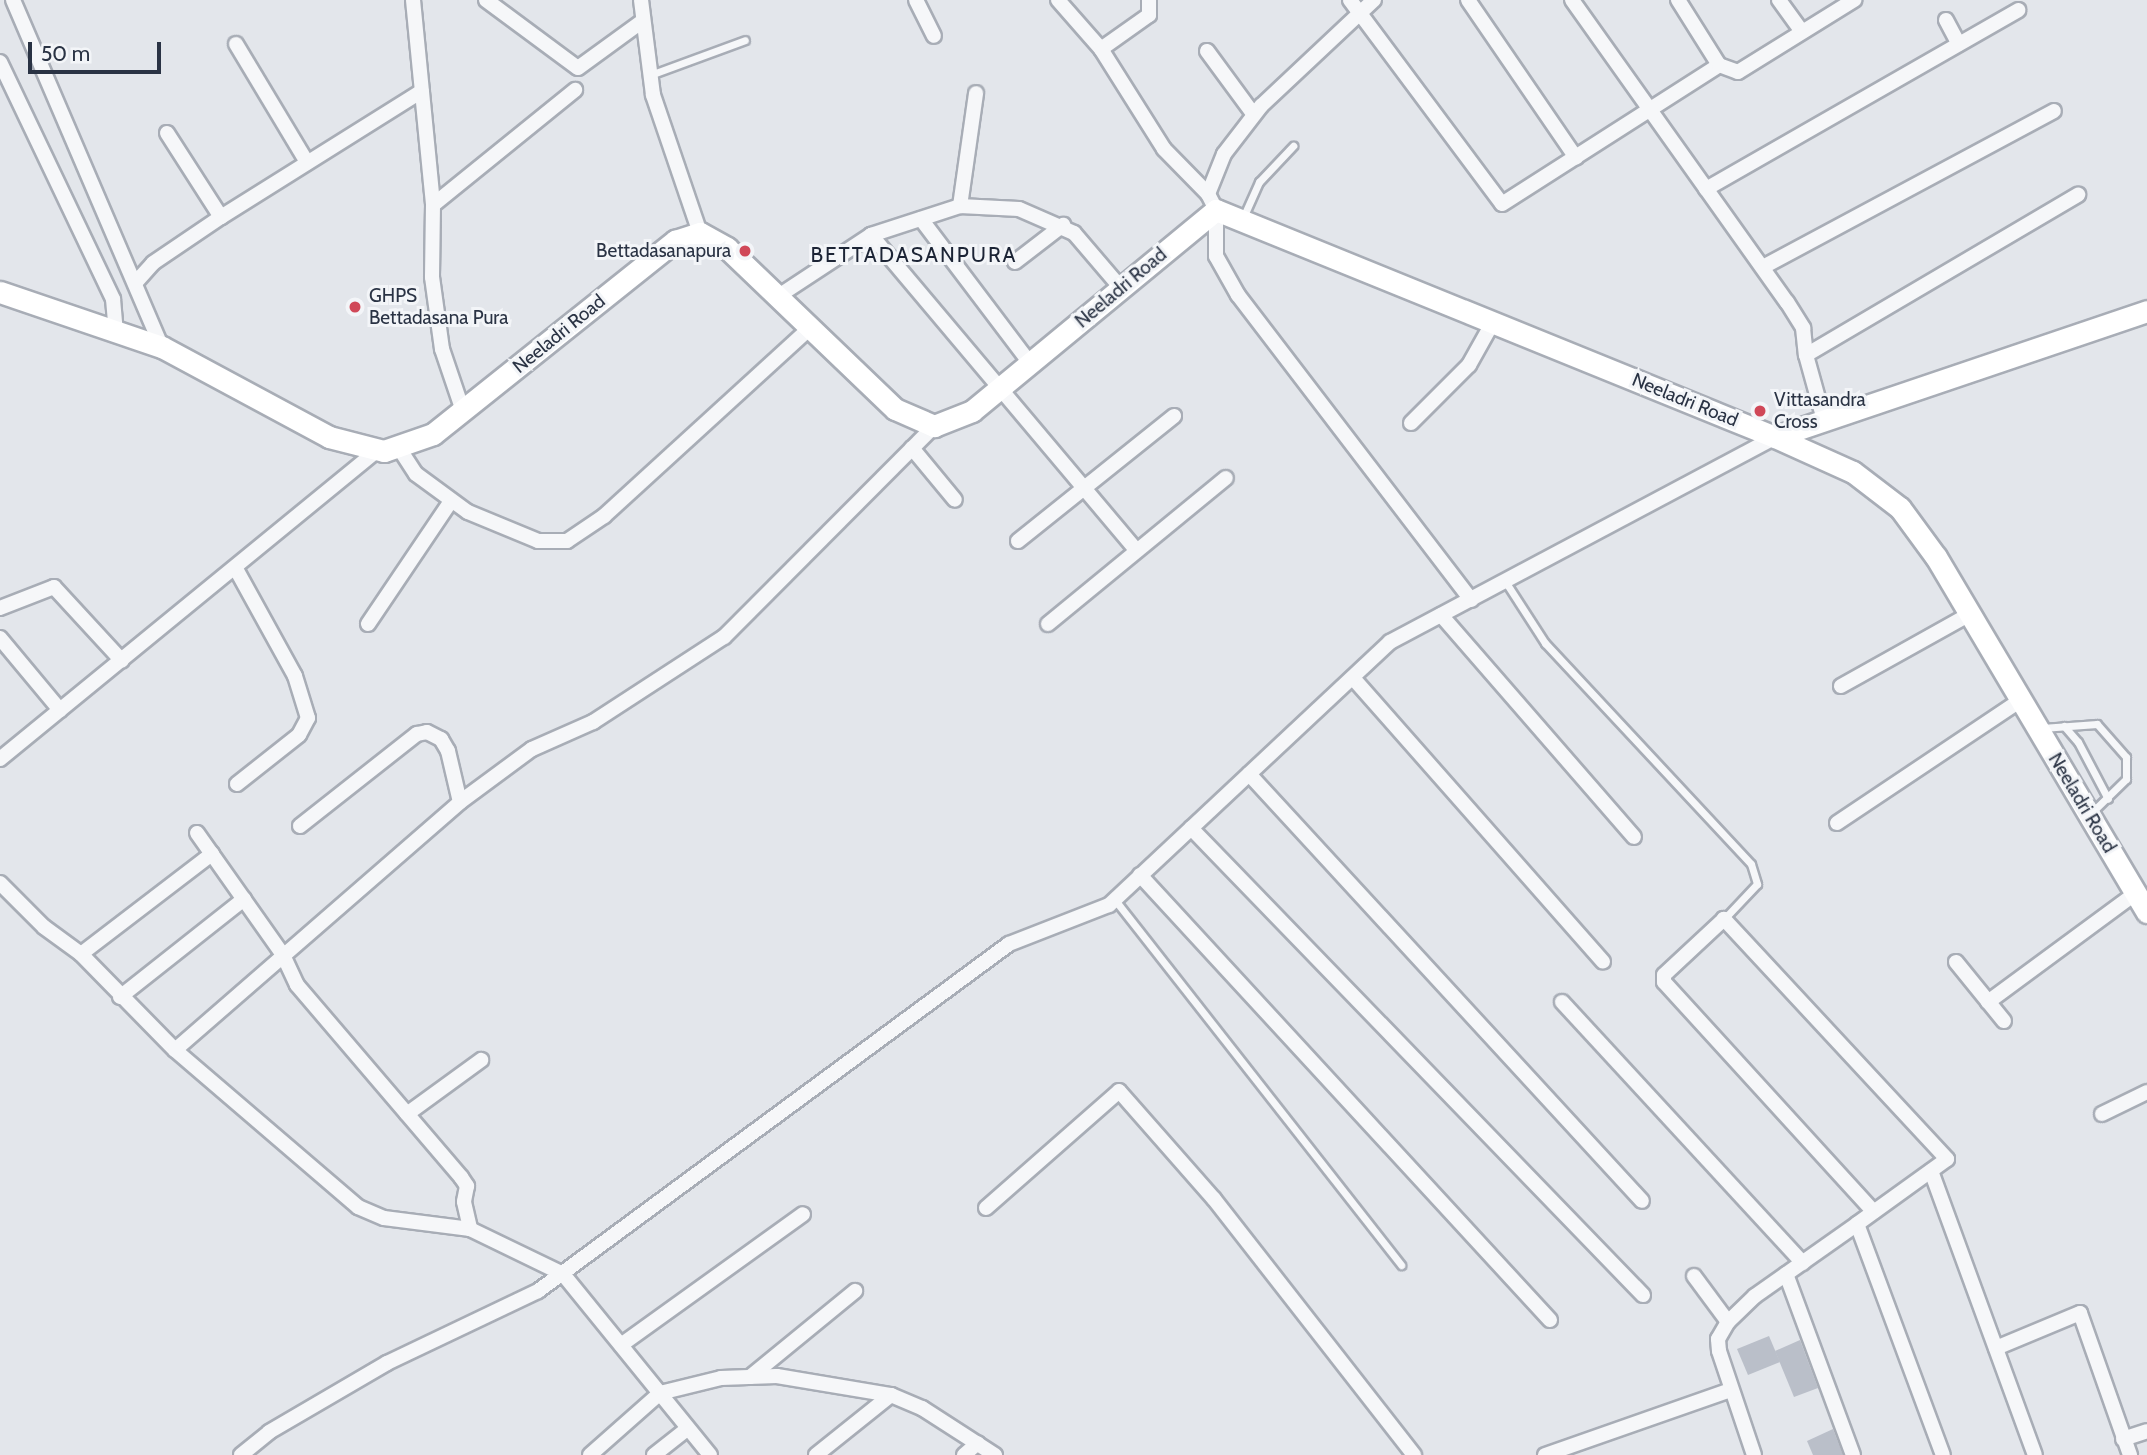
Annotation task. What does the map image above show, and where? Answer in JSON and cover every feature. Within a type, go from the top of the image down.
[{"type":"main road","name":"Neeladri Road","points":[[934,426],[972,411],[1121,288],[1212,202],[1242,220],[1775,437],[1853,472],[1900,508],[1970,614],[2147,912]]},
{"type":"main road","name":"Neeladri Road","points":[[0,292],[162,347],[329,437],[377,450],[399,448],[433,434],[675,241],[700,233]]},
{"type":"main road","points":[[700,233],[727,248],[895,409],[934,426]]},
{"type":"main road","points":[[1775,437],[2147,311]]},
{"type":"street","points":[[13,0],[136,281],[162,347]]},
{"type":"street","points":[[414,0],[433,205],[432,277],[442,349],[463,411]]},
{"type":"street","points":[[486,0],[578,68],[641,22]]},
{"type":"street","points":[[641,0],[641,22],[650,75],[675,168],[700,233]]},
{"type":"street","points":[[916,0],[934,36]]},
{"type":"street","points":[[1058,0],[1101,49],[1164,149],[1212,202]]},
{"type":"street","points":[[1101,49],[1149,15],[1149,0]]},
{"type":"street","points":[[1350,0],[1502,204],[1651,112],[1719,65]]},
{"type":"street","points":[[1374,0],[1254,115],[1224,154],[1212,202],[1216,256],[1238,295],[1471,600]]},
{"type":"street","points":[[1468,0],[1576,158]]},
{"type":"street","points":[[1572,0],[1763,267],[1803,328],[1806,355],[1824,420]]},
{"type":"street","points":[[1678,0],[1719,65],[1738,72],[1854,0]]},
{"type":"street","points":[[1779,0],[1802,32]]},
{"type":"street","points":[[1706,189],[2018,10]]},
{"type":"street","points":[[1946,20],[1959,44]]},
{"type":"street","points":[[236,44],[307,162]]},
{"type":"street","points":[[1207,51],[1254,115]]},
{"type":"street","points":[[0,62],[113,299],[116,331]]},
{"type":"street","points":[[433,205],[575,90]]},
{"type":"street","points":[[136,281],[153,263],[307,162],[422,91]]},
{"type":"street","points":[[960,206],[976,93]]},
{"type":"street","points":[[1763,267],[2054,111]]},
{"type":"street","points":[[167,133],[221,218]]},
{"type":"street","points":[[1806,355],[2078,195]]},
{"type":"street","points":[[777,296],[871,235],[960,206],[1019,209],[1063,225],[1121,288]]},
{"type":"street","points":[[921,219],[1030,363]]},
{"type":"street","points":[[1015,262],[1063,225]]},
{"type":"street","points":[[871,235],[1001,386],[1136,550]]},
{"type":"street","points":[[1411,423],[1469,365],[1493,322]]},
{"type":"street","points":[[399,448],[416,474],[451,501],[538,541],[567,541],[604,516],[811,327]]},
{"type":"street","points":[[1018,541],[1174,415]]},
{"type":"street","points":[[175,1050],[460,802],[532,749],[604,715],[724,637],[934,426]]},
{"type":"street","points":[[241,1455],[269,1432],[387,1363],[538,1291],[1009,944],[1115,900],[1390,642],[1775,437]]},
{"type":"street","points":[[912,448],[955,500]]},
{"type":"street","points":[[0,759],[236,569],[377,450]]},
{"type":"street","points":[[1048,624],[1226,478]]},
{"type":"street","points":[[368,624],[451,501]]},
{"type":"street","points":[[236,569],[295,676],[308,718],[299,735],[237,784]]},
{"type":"street","points":[[0,608],[54,586],[121,661]]},
{"type":"street","points":[[1840,686],[1970,614]]},
{"type":"street","points":[[1441,615],[1634,837]]},
{"type":"street","points":[[1,642],[60,710]]},
{"type":"street","points":[[1353,678],[1603,962]]},
{"type":"street","points":[[1837,824],[2021,701]]},
{"type":"street","points":[[300,826],[417,734],[427,732],[441,739],[448,751],[460,802]]},
{"type":"street","points":[[1249,774],[1642,1201]]},
{"type":"street","points":[[1192,828],[1643,1295]]},
{"type":"street","points":[[197,833],[283,955],[296,985],[467,1186],[464,1202],[470,1229]]},
{"type":"street","points":[[81,954],[212,854]]},
{"type":"street","points":[[1140,875],[1550,1320]]},
{"type":"street","points":[[0,883],[44,927],[81,954],[120,997],[175,1050],[358,1207],[384,1218],[470,1229],[563,1274],[710,1455]]},
{"type":"street","points":[[1988,1002],[2136,893]]},
{"type":"street","points":[[120,997],[244,899]]},
{"type":"street","points":[[1754,1455],[1731,1390],[1718,1339],[1728,1322],[1786,1274],[1874,1212],[1947,1159],[1724,919],[1664,975],[1664,982],[1874,1212]]},
{"type":"street","points":[[1956,962],[2004,1021]]},
{"type":"street","points":[[1562,1002],[1802,1263]]},
{"type":"street","points":[[407,1114],[481,1059]]},
{"type":"street","points":[[986,1208],[1119,1091],[1214,1199],[1414,1455]]},
{"type":"street","points":[[2102,1114],[2147,1092]]},
{"type":"street","points":[[1931,1171],[2035,1455]]},
{"type":"street","points":[[621,1345],[803,1214]]},
{"type":"street","points":[[1857,1224],[1943,1455]]},
{"type":"street","points":[[1786,1274],[1853,1455]]},
{"type":"street","points":[[1694,1276],[1728,1322]]},
{"type":"street","points":[[750,1377],[855,1291]]},
{"type":"street","points":[[1996,1348],[2080,1313],[2130,1455]]},
{"type":"street","points":[[590,1455],[660,1393],[721,1378],[750,1377],[808,1379],[891,1395],[922,1408],[995,1455]]},
{"type":"street","points":[[1545,1455],[1731,1390]]},
{"type":"street","points":[[816,1455],[891,1395]]},
{"type":"street","points":[[654,1455],[687,1429]]},
{"type":"street","points":[[2123,1439],[2147,1431]]},
{"type":"street","points":[[964,1455],[978,1443]]},
{"type":"lane","points":[[650,75],[745,40]]},
{"type":"lane","points":[[1242,220],[1259,182],[1293,146]]},
{"type":"lane","points":[[1505,581],[1545,643],[1751,864],[1757,884],[1724,919]]},
{"type":"lane","points":[[2038,729],[2097,724],[2126,757],[2126,779],[2090,815]]},
{"type":"lane","points":[[2064,726],[2078,742],[2108,799]]},
{"type":"lane","points":[[1115,900],[1401,1265]]},
{"type":"building","points":[[1769,1336],[1780,1362],[1748,1375],[1737,1349]]},
{"type":"building","points":[[1800,1340],[1818,1388],[1794,1397],[1775,1351]]},
{"type":"building","points":[[1833,1429],[1843,1455],[1813,1455],[1807,1441]]},
{"type":"place","name":"Bettadasanapura","points":[[745,251]]},
{"type":"place","name":"GHPS Bettadasana Pura","points":[[355,307]]},
{"type":"place","name":"Vittasandra Cross","points":[[1760,411]]},
{"type":"district","name":"BETTADASANPURA","points":[[914,255]]}]
